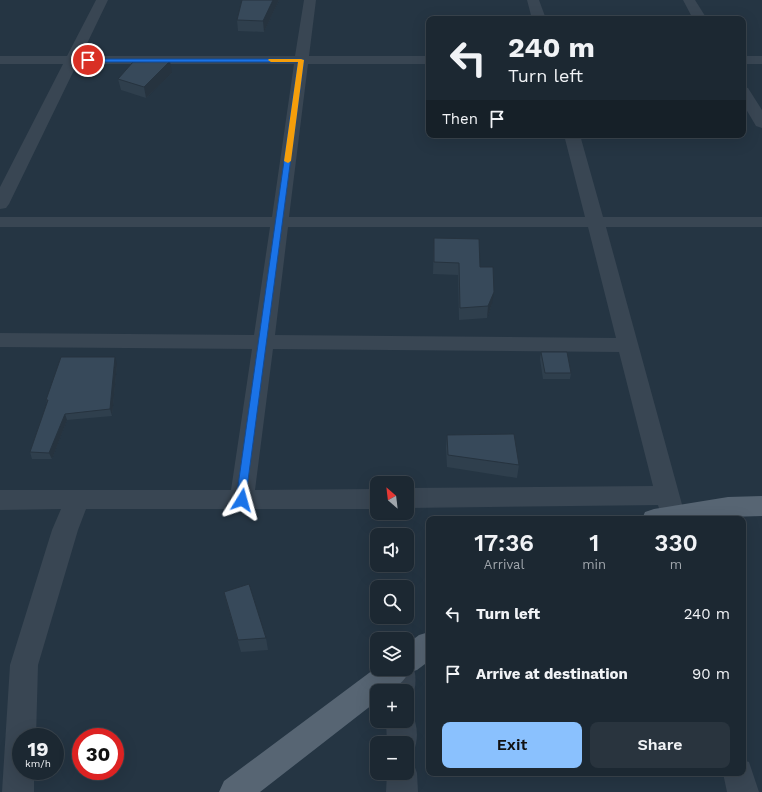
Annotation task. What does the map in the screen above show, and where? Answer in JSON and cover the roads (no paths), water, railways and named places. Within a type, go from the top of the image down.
[{"type":"main road","points":[[667,512],[762,506]]},
{"type":"main road","points":[[414,655],[426,646]]},
{"type":"main road","points":[[236,792],[387,676]]},
{"type":"street","points":[[0,204],[102,0]]},
{"type":"street","points":[[242,500],[310,0]]},
{"type":"street","points":[[533,0],[538,16]]},
{"type":"street","points":[[689,0],[698,16]]},
{"type":"street","points":[[0,60],[426,60]]},
{"type":"street","points":[[746,60],[762,60]]},
{"type":"street","points":[[746,96],[762,122]]},
{"type":"street","points":[[414,498],[667,512],[628,345],[573,138]]},
{"type":"street","points":[[0,222],[762,222]]},
{"type":"street","points":[[0,340],[628,345]]},
{"type":"street","points":[[0,500],[370,499]]},
{"type":"street","points":[[18,792],[24,665],[65,530],[77,500]]},
{"type":"street","points":[[739,776],[743,792]]},
{"type":"street","points":[[402,780],[402,792]]}]
